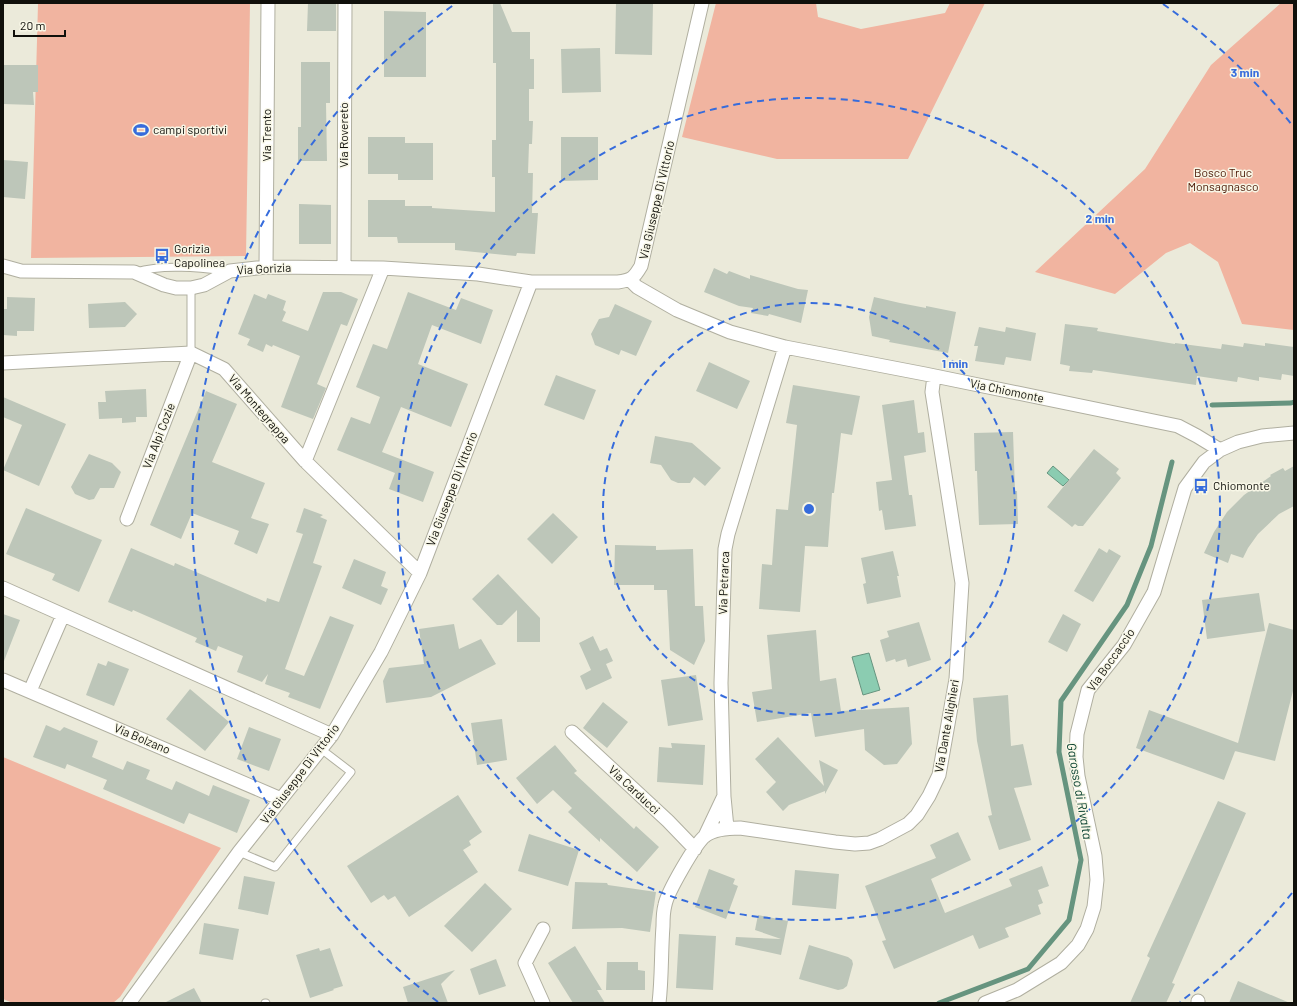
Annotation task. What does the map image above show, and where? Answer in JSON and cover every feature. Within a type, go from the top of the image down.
[{"type":"street","name":"Via Trento","points":[[266,267],[268,3]]},
{"type":"street","name":"Via Rovereto","points":[[344,267],[345,3]]},
{"type":"street","name":"Via Giuseppe Di Vittorio","points":[[630,280],[636,275],[641,266],[702,3]]},
{"type":"street","name":"Via Gorizia","points":[[3,266],[21,271],[134,272],[164,285],[176,288],[192,288],[204,285],[230,271],[266,267],[383,268],[478,274],[531,282]]},
{"type":"street","points":[[305,461],[383,268]]},
{"type":"street","points":[[531,282],[618,282],[630,280]]},
{"type":"street","name":"Via Chiomonte","points":[[630,280],[637,286],[677,310],[730,332],[785,347],[1178,426],[1220,450]]},
{"type":"street","name":"Via Giuseppe Di Vittorio","points":[[129,1003],[239,852],[332,735],[381,652],[420,573],[531,282]]},
{"type":"street","name":"Via Petrarca","points":[[727,828],[724,797],[721,683],[725,550],[728,534],[785,347]]},
{"type":"street","name":"Via Montegrappa","points":[[3,362],[191,353],[224,369],[305,461],[420,573]]},
{"type":"street","name":"Via Alpi Cozie","points":[[127,519],[191,353]]},
{"type":"street","name":"Via Dante Alighieri","points":[[659,1003],[665,904],[682,869],[694,849],[705,836],[727,828],[753,829],[835,842],[855,844],[868,843],[880,839],[908,824],[917,815],[940,775],[956,679],[962,583],[932,392],[934,376]]},
{"type":"street","points":[[1220,450],[1238,442],[1262,436],[1294,433]]},
{"type":"street","name":"Via Boccaccio","points":[[985,1003],[1017,990],[1061,963],[1078,945],[1087,929],[1094,907],[1097,880],[1095,856],[1078,776],[1076,757],[1077,734],[1088,690],[1124,645],[1154,592],[1185,488],[1204,462],[1220,450]]},
{"type":"street","points":[[3,588],[332,735]]},
{"type":"street","points":[[30,691],[63,615]]},
{"type":"street","name":"Via Bolzano","points":[[3,680],[281,799]]},
{"type":"street","name":"Via Carducci","points":[[572,732],[668,821],[694,849]]},
{"type":"street","points":[[705,836],[724,797]]},
{"type":"street","points":[[543,929],[525,963],[543,1003]]},
{"type":"lane","points":[[134,272],[149,268],[204,268],[230,271]]},
{"type":"lane","points":[[191,353],[192,288]]},
{"type":"lane","points":[[239,852],[275,867],[351,772],[321,749]]},
{"type":"green space","name":"campi sportivi","points":[[250,3],[246,256],[31,258],[38,4]]},
{"type":"green space","points":[[716,3],[816,3],[818,17],[861,29],[945,13],[950,3],[985,3],[908,159],[777,159],[682,137]]},
{"type":"green space","name":"Bosco Truc Monsagnasco","points":[[1281,3],[1294,3],[1294,330],[1242,324],[1218,262],[1190,243],[1166,253],[1115,294],[1035,272],[1145,169],[1211,65]]},
{"type":"green space","points":[[3,757],[221,848],[120,997],[113,1003],[13,1003],[3,999]]},
{"type":"shaded area","points":[[1053,466],[1069,480],[1063,486],[1047,473]]},
{"type":"shaded area","points":[[869,653],[880,690],[863,695],[852,657]]},
{"type":"building","points":[[308,3],[336,3],[336,31],[307,31]]},
{"type":"building","points":[[493,3],[500,3],[512,32],[530,32],[530,59],[534,59],[534,89],[529,89],[529,121],[533,121],[532,144],[529,144],[528,173],[533,173],[532,213],[538,213],[535,254],[517,253],[516,256],[455,250],[455,243],[398,243],[397,237],[368,237],[368,200],[405,200],[405,206],[432,206],[432,208],[495,212],[495,177],[492,177],[492,140],[496,140],[496,63],[493,63]]},
{"type":"building","points":[[616,3],[653,3],[652,55],[615,54]]},
{"type":"building","points":[[384,11],[426,12],[426,77],[384,77]]},
{"type":"building","points":[[600,48],[601,92],[562,93],[561,49]]},
{"type":"building","points":[[301,62],[330,62],[330,103],[326,103],[327,161],[298,161],[298,127],[301,127]]},
{"type":"building","points":[[3,65],[38,65],[38,92],[33,92],[34,105],[3,104]]},
{"type":"building","points":[[368,137],[405,137],[405,143],[433,143],[433,180],[398,180],[398,174],[368,174]]},
{"type":"building","points":[[561,137],[598,137],[598,180],[561,181]]},
{"type":"building","points":[[3,160],[28,162],[25,199],[3,197]]},
{"type":"building","points":[[299,204],[331,205],[331,244],[299,244]]},
{"type":"building","points":[[714,268],[727,274],[729,271],[750,279],[750,275],[798,289],[808,290],[801,323],[769,314],[768,316],[751,313],[753,308],[739,306],[704,292]]},
{"type":"building","points":[[323,292],[341,292],[358,299],[347,326],[341,324],[317,384],[326,388],[313,419],[281,407],[300,356],[273,345],[272,347],[266,344],[263,352],[247,345],[250,339],[238,334],[254,294],[266,299],[268,294],[286,301],[283,310],[286,312],[282,321],[308,331]]},
{"type":"building","points":[[408,292],[456,310],[461,298],[493,310],[481,344],[432,325],[418,364],[468,384],[451,427],[401,407],[382,452],[434,472],[423,502],[389,489],[395,473],[337,450],[351,417],[370,424],[380,397],[356,387],[373,344],[387,349]]},
{"type":"building","points":[[7,297],[35,298],[34,331],[17,331],[17,336],[3,335],[3,309],[7,309]]},
{"type":"building","points":[[874,297],[926,308],[926,306],[956,312],[948,353],[889,342],[890,340],[872,336],[869,317]]},
{"type":"building","points":[[125,302],[137,314],[125,327],[89,328],[88,304]]},
{"type":"building","points":[[615,304],[652,321],[636,356],[621,350],[619,355],[595,345],[591,334],[599,319],[609,317]]},
{"type":"building","points":[[1065,324],[1098,328],[1097,331],[1175,344],[1221,349],[1222,344],[1243,347],[1244,343],[1265,346],[1265,343],[1294,347],[1294,376],[1282,374],[1281,380],[1259,377],[1259,381],[1238,377],[1237,382],[1197,376],[1196,385],[1093,370],[1092,373],[1069,371],[1070,366],[1060,364]]},
{"type":"building","points":[[979,327],[1005,332],[1006,327],[1036,333],[1031,361],[1006,357],[1004,365],[975,361],[978,346],[974,346]]},
{"type":"building","points":[[709,362],[750,381],[737,409],[696,391]]},
{"type":"building","points":[[556,375],[596,390],[584,420],[544,405]]},
{"type":"building","points":[[793,385],[860,396],[852,435],[841,433],[834,493],[832,493],[828,547],[805,546],[800,612],[759,609],[762,564],[772,565],[776,509],[788,510],[797,425],[786,423]]},
{"type":"building","points":[[146,389],[147,417],[136,417],[136,422],[122,423],[122,418],[99,419],[98,402],[106,402],[105,391]]},
{"type":"building","points":[[206,391],[237,404],[212,462],[265,483],[251,518],[269,524],[257,554],[234,544],[239,531],[192,513],[181,539],[150,525]]},
{"type":"building","points":[[3,397],[66,424],[39,486],[3,470],[22,425],[3,417]]},
{"type":"building","points":[[914,400],[918,433],[924,432],[926,452],[904,456],[909,495],[912,495],[916,526],[885,530],[882,510],[879,511],[876,482],[892,480],[882,405]]},
{"type":"building","points":[[1013,432],[1015,491],[1017,491],[1018,524],[979,525],[974,433]]},
{"type":"building","points":[[655,436],[692,443],[721,468],[705,486],[694,477],[690,483],[678,483],[671,480],[661,465],[650,463]]},
{"type":"building","points":[[1094,449],[1119,469],[1116,473],[1121,478],[1083,526],[1078,526],[1075,524],[1072,527],[1047,507]]},
{"type":"building","points":[[89,454],[112,463],[121,472],[114,488],[100,488],[94,499],[89,500],[75,494],[71,487]]},
{"type":"building","points":[[1294,466],[1294,506],[1279,514],[1258,534],[1243,558],[1231,554],[1228,563],[1204,553],[1214,532],[1227,512],[1244,495],[1271,476],[1270,475],[1283,468],[1285,471]]},
{"type":"building","points":[[26,508],[102,540],[79,592],[52,580],[55,574],[6,554]]},
{"type":"building","points":[[304,508],[323,515],[320,517],[327,520],[313,563],[322,566],[285,669],[304,676],[330,616],[354,625],[320,709],[288,697],[290,693],[265,684],[268,674],[262,682],[237,672],[243,656],[218,646],[216,651],[195,642],[197,638],[133,610],[132,612],[108,602],[131,548],[174,566],[175,563],[266,602],[267,598],[279,602],[303,534],[296,532]]},
{"type":"building","points":[[553,513],[578,537],[552,564],[527,539]]},
{"type":"building","points":[[615,545],[656,546],[656,550],[693,549],[695,606],[703,606],[705,641],[694,665],[670,650],[667,590],[654,590],[654,585],[614,585]]},
{"type":"building","points":[[1099,548],[1107,553],[1109,549],[1121,556],[1093,602],[1074,591]]},
{"type":"building","points":[[893,551],[899,576],[897,576],[901,597],[867,604],[863,584],[866,583],[861,558]]},
{"type":"building","points":[[354,559],[386,572],[381,586],[388,589],[381,605],[342,588]]},
{"type":"building","points":[[498,574],[540,618],[540,642],[517,642],[517,610],[502,625],[497,625],[472,599]]},
{"type":"building","points":[[1259,593],[1265,631],[1207,639],[1202,600]]},
{"type":"building","points":[[3,614],[20,620],[4,661],[3,660]]},
{"type":"building","points":[[1063,614],[1081,624],[1067,652],[1048,642]]},
{"type":"building","points":[[919,622],[931,660],[908,667],[906,659],[896,662],[895,659],[886,662],[880,640],[889,637],[887,631]]},
{"type":"building","points":[[1269,623],[1294,630],[1294,687],[1275,761],[1235,751],[1224,780],[1136,748],[1149,710],[1238,743]]},
{"type":"building","points":[[454,624],[459,649],[481,639],[496,664],[431,697],[386,703],[383,681],[389,668],[424,664],[419,629]]},
{"type":"building","points":[[816,630],[820,681],[836,678],[841,711],[909,707],[912,744],[897,764],[884,765],[865,750],[864,729],[815,737],[811,713],[757,722],[752,692],[772,689],[767,635]]},
{"type":"building","points":[[593,636],[600,651],[607,648],[613,661],[606,664],[612,678],[586,690],[580,676],[591,670],[579,643]]},
{"type":"building","points":[[108,661],[129,669],[114,706],[86,695],[98,663],[106,666]]},
{"type":"building","points":[[696,675],[703,720],[668,726],[661,680]]},
{"type":"building","points":[[190,689],[229,722],[205,751],[166,719]]},
{"type":"building","points":[[1008,695],[1011,746],[1023,744],[1032,785],[1014,788],[1031,840],[999,850],[988,816],[992,815],[977,741],[973,698]]},
{"type":"building","points":[[603,702],[628,722],[607,748],[583,728]]},
{"type":"building","points":[[502,719],[507,760],[477,765],[471,723]]},
{"type":"building","points":[[46,725],[60,731],[64,727],[98,741],[92,757],[123,770],[127,761],[150,770],[146,779],[172,790],[176,781],[209,796],[213,785],[250,800],[237,833],[189,813],[184,824],[103,789],[107,780],[67,764],[65,769],[33,757]]},
{"type":"building","points":[[249,727],[281,739],[269,771],[237,759]]},
{"type":"building","points":[[778,737],[824,786],[819,760],[838,770],[825,794],[825,791],[789,805],[783,811],[766,792],[776,782],[755,759]]},
{"type":"building","points":[[671,743],[705,745],[703,785],[657,782],[659,747],[672,748]]},
{"type":"building","points":[[555,745],[577,771],[574,773],[634,829],[636,826],[659,847],[637,872],[600,838],[600,842],[568,812],[572,808],[553,790],[537,804],[516,778]]},
{"type":"building","points":[[458,795],[482,832],[469,841],[471,845],[463,850],[478,872],[409,917],[395,896],[388,900],[384,895],[371,903],[347,866]]},
{"type":"building","points":[[1218,801],[1246,813],[1172,983],[1175,984],[1166,1003],[1130,1003],[1150,958],[1147,956]]},
{"type":"building","points":[[958,832],[971,860],[931,879],[945,913],[1012,886],[1009,879],[1042,866],[1049,886],[1038,890],[1043,903],[1038,905],[1041,914],[1005,928],[1009,937],[979,949],[973,935],[894,969],[882,941],[886,940],[865,886],[936,858],[930,845]]},
{"type":"building","points":[[529,834],[579,850],[568,886],[518,871]]},
{"type":"building","points":[[709,869],[735,879],[733,884],[738,886],[726,919],[695,907]]},
{"type":"building","points":[[795,870],[839,874],[836,909],[792,905]]},
{"type":"building","points":[[244,876],[275,882],[268,915],[238,909]]},
{"type":"building","points":[[575,882],[607,883],[608,885],[656,892],[650,932],[622,928],[572,929]]},
{"type":"building","points":[[485,883],[512,909],[472,952],[444,926]]},
{"type":"building","points":[[758,915],[788,921],[781,955],[735,945],[736,937],[781,939],[755,930]]},
{"type":"building","points":[[204,923],[239,929],[233,960],[199,954]]},
{"type":"building","points":[[679,934],[716,936],[713,990],[676,988]]},
{"type":"building","points":[[809,945],[848,957],[852,960],[853,964],[847,986],[838,990],[799,979]]},
{"type":"building","points":[[575,946],[602,990],[597,990],[605,1003],[573,1003],[548,963]]},
{"type":"building","points":[[319,948],[320,951],[330,948],[343,986],[310,998],[296,955]]},
{"type":"building","points":[[496,959],[506,986],[479,995],[470,969]]},
{"type":"building","points":[[607,962],[638,962],[638,970],[645,971],[645,990],[606,990]]},
{"type":"building","points":[[455,970],[441,984],[448,1003],[408,1003],[403,987]]},
{"type":"building","points":[[1238,981],[1290,1003],[1229,1003]]},
{"type":"building","points":[[194,988],[202,1003],[164,1003]]},
{"type":"waterway","name":"Garosso di Rivalta","points":[[1212,405],[1294,402]]},
{"type":"waterway","name":"Garosso di Rivalta","points":[[939,1003],[1028,969],[1069,920],[1081,860],[1059,752],[1061,701],[1127,605],[1151,546],[1172,462]]},
{"type":"place","name":"campi sportivi","points":[[141,130]]},
{"type":"place","name":"Gorizia Capolinea","points":[[162,256]]},
{"type":"place","name":"Chiomonte","points":[[1201,486]]}]
